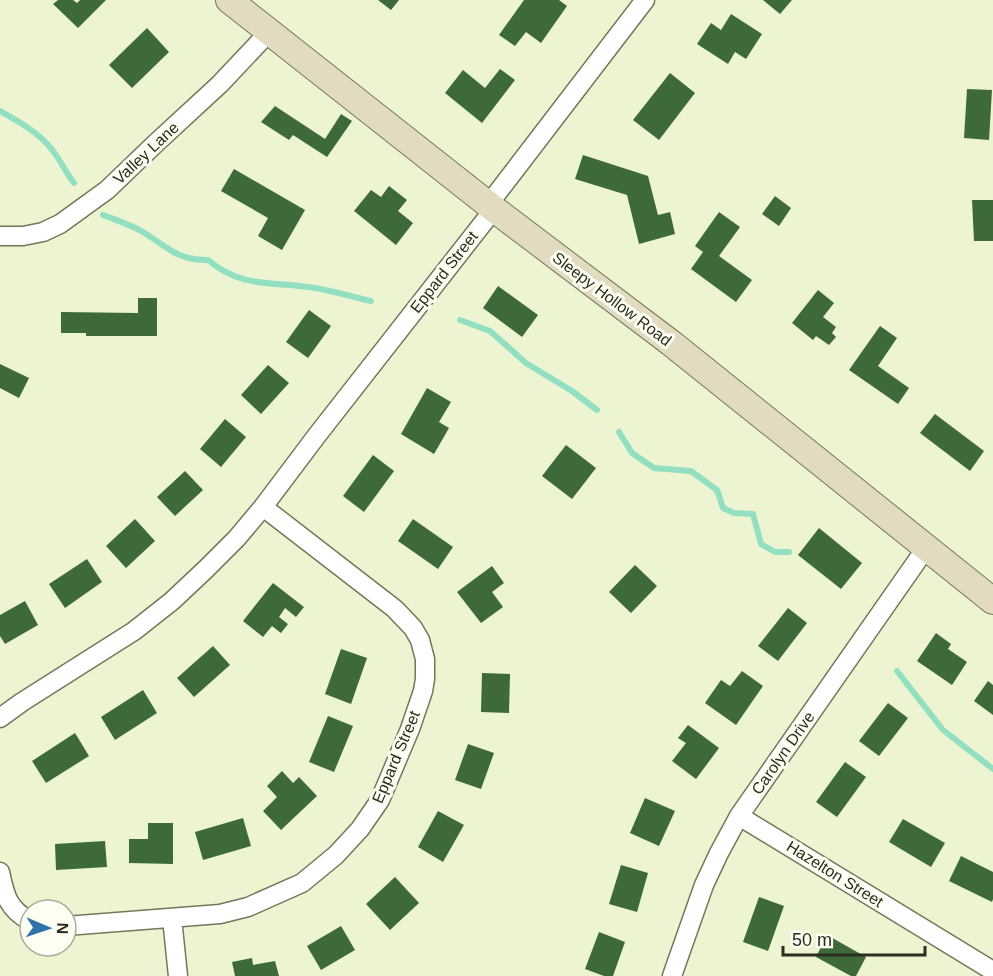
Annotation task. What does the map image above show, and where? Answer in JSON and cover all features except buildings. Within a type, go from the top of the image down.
[{"type":"main road","name":"Sleepy Hollow Road","points":[[229,0],[491,207],[671,343],[993,601]]},
{"type":"street","name":"Eppard Street","points":[[0,718],[134,631],[165,607],[237,538],[491,207],[645,0]]},
{"type":"street","name":"Valley Lane","points":[[0,236],[23,236],[43,232],[60,224],[107,190],[220,84],[269,32]]},
{"type":"street","name":"Eppard Street","points":[[78,925],[220,914],[248,907],[302,883],[336,855],[360,829],[380,800],[410,729],[423,691],[425,659],[420,640],[413,628],[395,609],[263,507]]},
{"type":"street","name":"Carolyn Drive","points":[[672,976],[704,885],[718,853],[739,816],[926,548]]},
{"type":"street","name":"Hazelton Street","points":[[739,816],[993,970]]},
{"type":"street","points":[[0,872],[7,901],[18,914]]},
{"type":"street","points":[[172,918],[178,976]]},
{"type":"street","points":[[990,976],[993,970]]},
{"type":"waterway","points":[[0,111],[29,128],[42,139],[56,155],[74,183]]},
{"type":"waterway","points":[[103,215],[138,229],[180,255],[208,260],[233,276],[259,282],[315,288],[371,301]]},
{"type":"waterway","points":[[460,320],[490,331],[526,363],[572,391],[597,410]]},
{"type":"waterway","points":[[619,432],[632,453],[654,468],[691,471],[717,490],[723,508],[734,513],[753,514],[761,544],[775,552],[789,552]]},
{"type":"waterway","points":[[897,671],[943,730],[993,769]]}]
